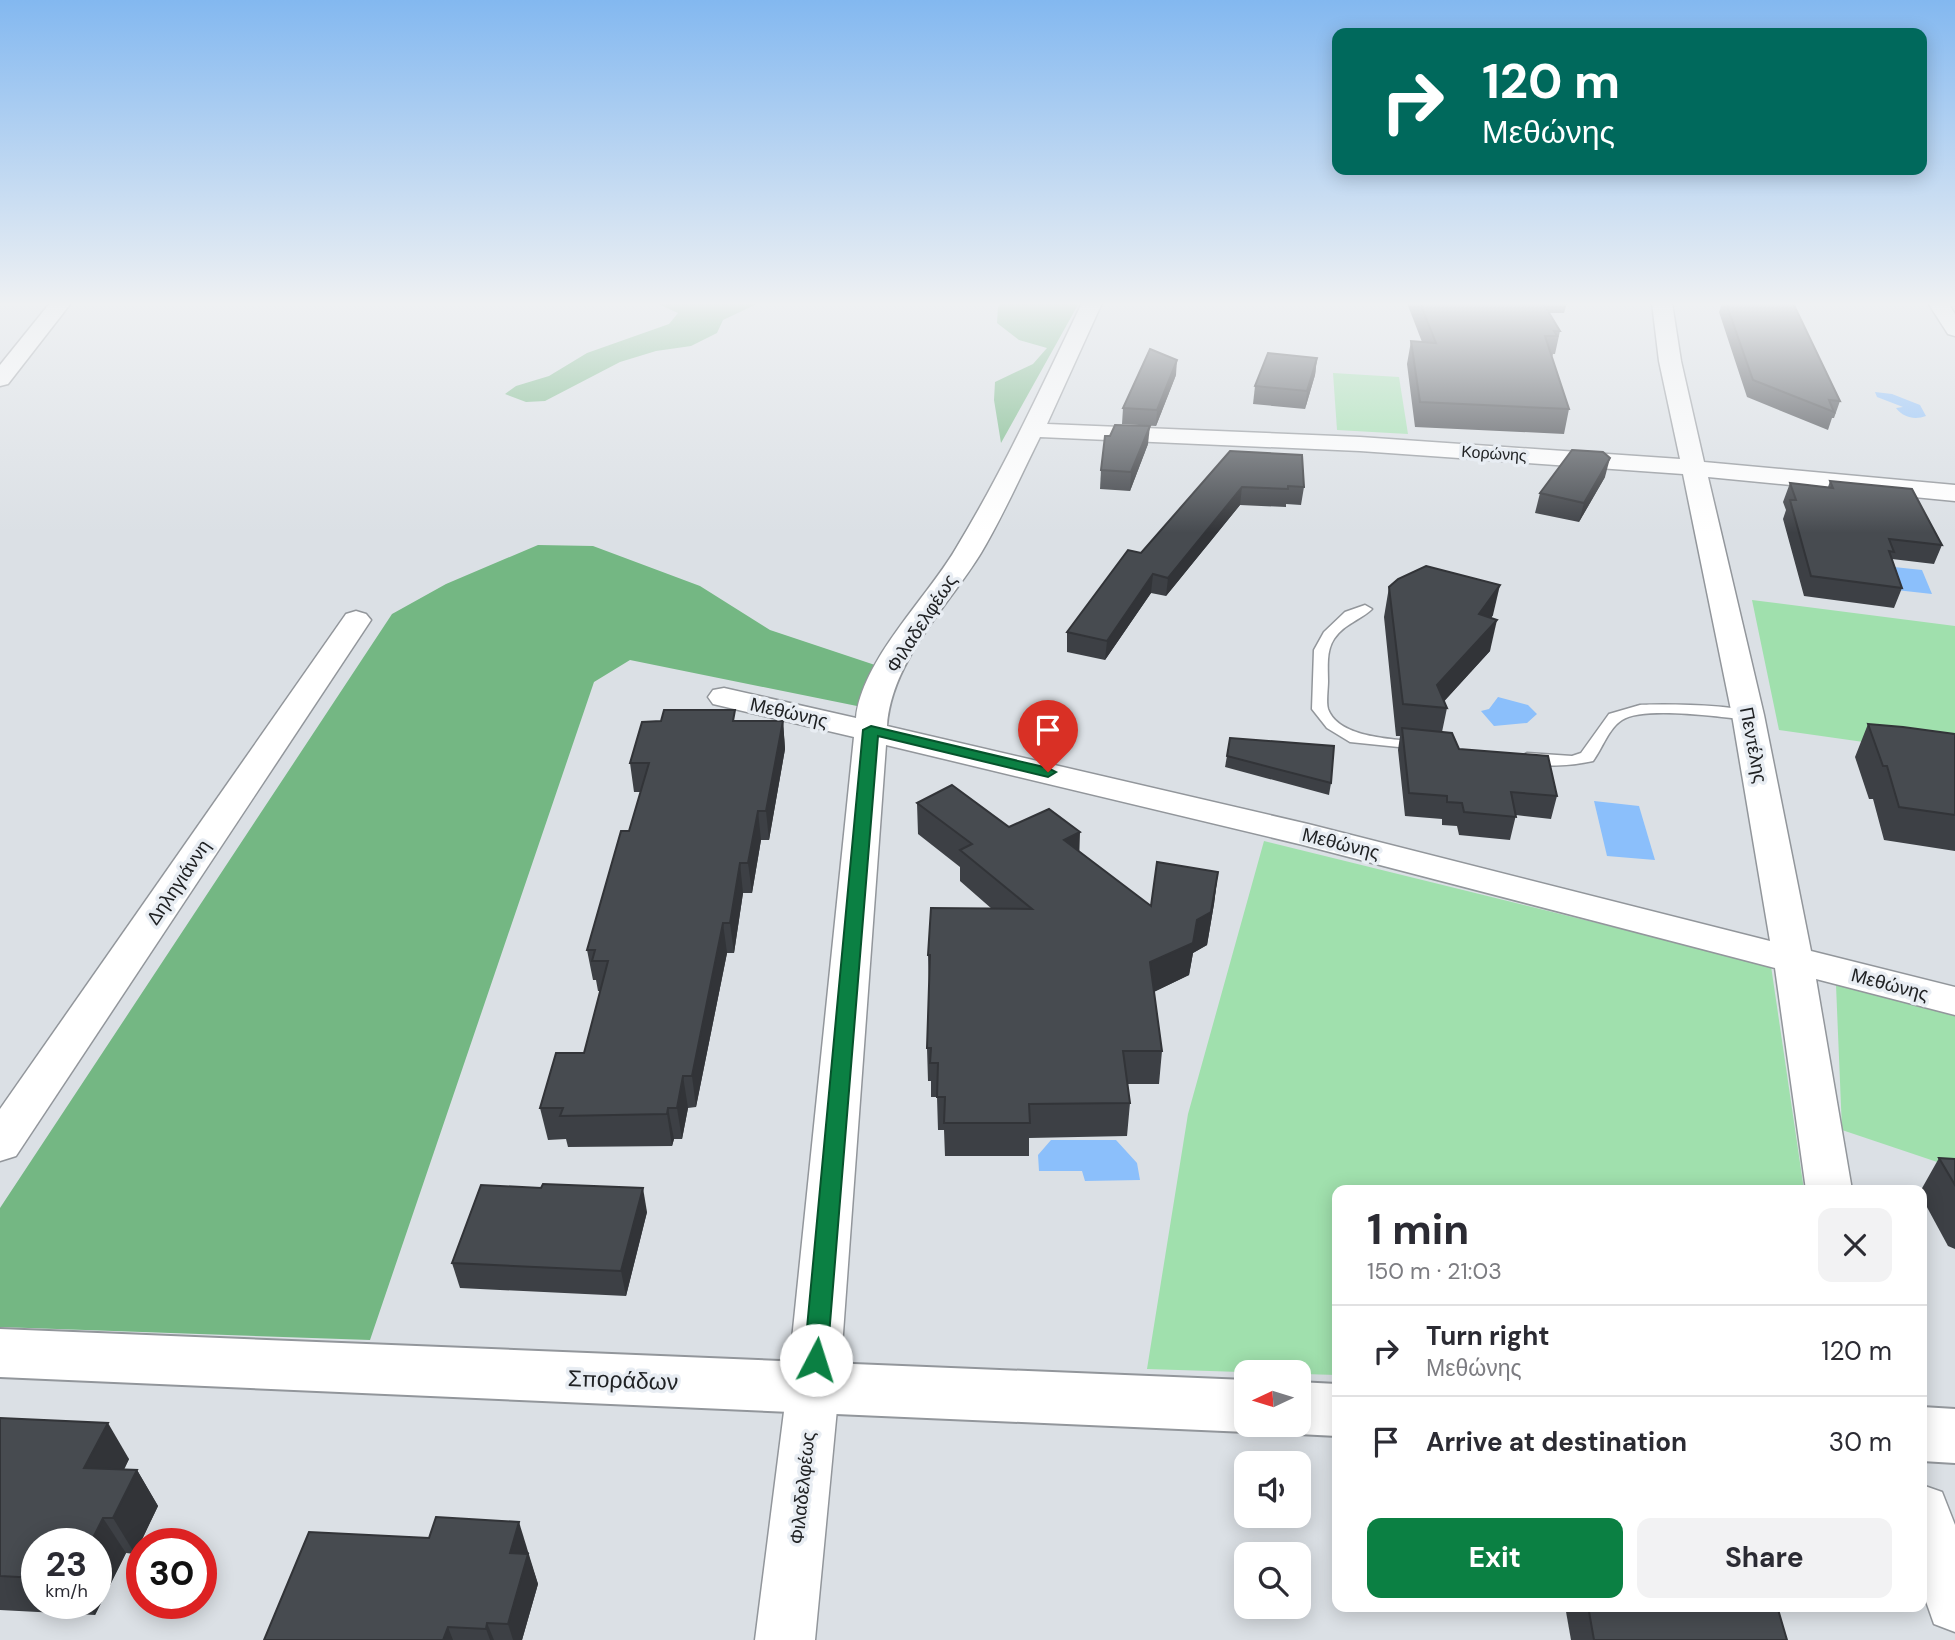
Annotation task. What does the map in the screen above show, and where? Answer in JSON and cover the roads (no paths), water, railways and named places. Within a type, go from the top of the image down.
[{"type":"street","name":"Φιλαδελφέως","points":[[785,1640],[813,1388],[873,706],[896,655],[968,552],[1056,380]]},
{"type":"street","name":"Πεντέλης","points":[[1674,380],[1748,715],[1793,958],[1828,1185]]},
{"type":"street","name":"Κορώνης","points":[[1032,430],[1360,444],[1694,467],[1955,493]]},
{"type":"street","name":"Δηληγιάννη","points":[[0,1144],[356,620]]},
{"type":"street","name":"Μεθώνης","points":[[724,698],[871,730],[1281,828],[1955,1000]]},
{"type":"street","name":"Σποράδων","points":[[0,1353],[1234,1406]]},
{"type":"street","points":[[1311,1409],[1332,1410]]},
{"type":"street","points":[[1927,1434],[1955,1436]]},
{"type":"street","points":[[1927,1525],[1955,1603]]},
{"type":"lane","points":[[1365,609],[1343,621],[1329,635],[1321,650],[1320,709],[1333,725],[1356,739],[1438,748]]},
{"type":"lane","points":[[1506,756],[1572,761],[1587,757],[1614,717],[1629,711],[1651,709],[1748,715]]},
{"type":"water","points":[[1875,392],[1892,394],[1920,405],[1926,416],[1906,416],[1896,408],[1903,407],[1877,397]]},
{"type":"water","points":[[1894,567],[1922,570],[1932,594],[1896,590]]},
{"type":"water","points":[[1498,697],[1528,705],[1537,714],[1527,723],[1494,726],[1481,711],[1489,709]]},
{"type":"water","points":[[1594,801],[1639,806],[1655,860],[1607,856]]},
{"type":"water","points":[[1051,1140],[1116,1140],[1137,1163],[1140,1180],[1085,1181],[1082,1171],[1039,1171],[1038,1155]]}]
